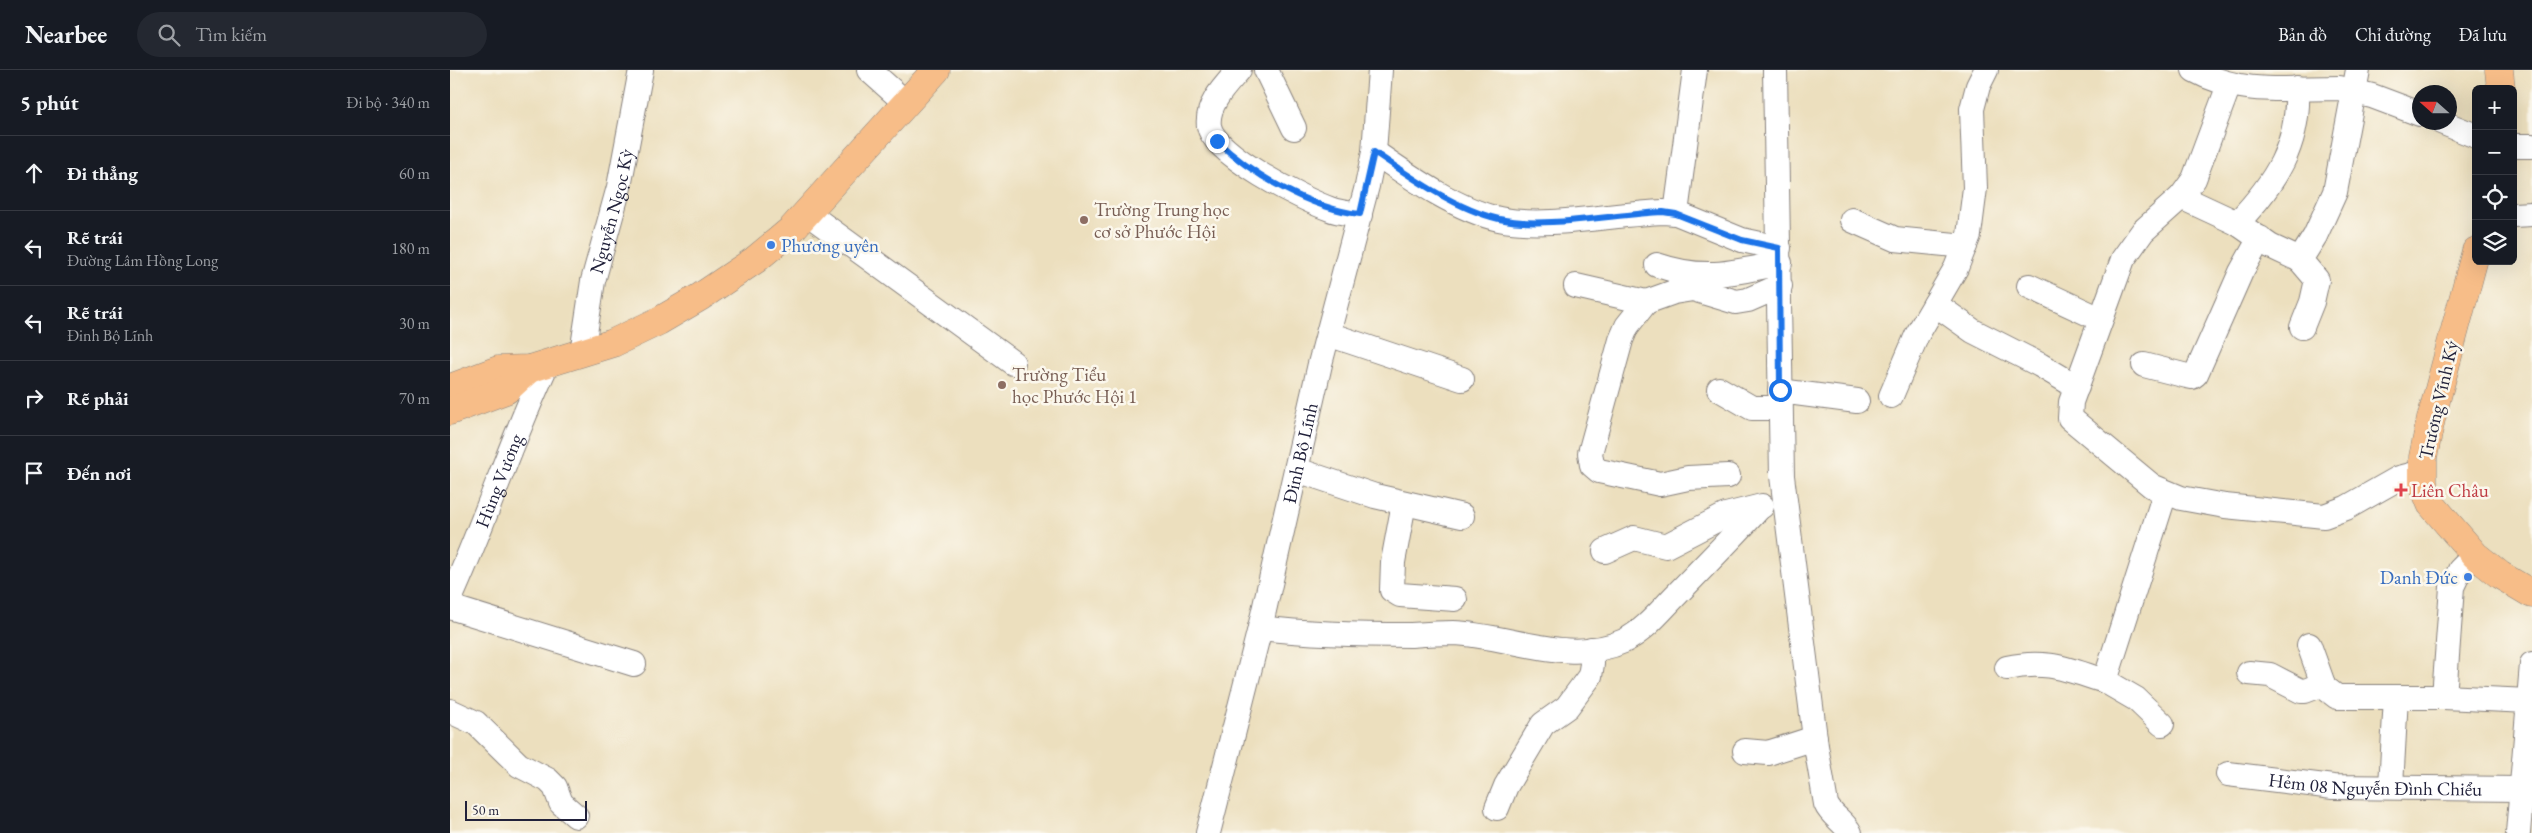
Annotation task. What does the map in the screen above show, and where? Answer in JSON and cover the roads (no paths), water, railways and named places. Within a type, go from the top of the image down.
[{"type":"main road","points":[[450,388],[498,370],[538,367],[582,353],[643,330],[700,297],[768,250],[807,213],[936,70]]},
{"type":"main road","points":[[2499,70],[2500,85]]},
{"type":"main road","name":"Trương Vĩnh Ký","points":[[2472,265],[2426,440],[2422,472],[2423,484],[2432,504],[2475,555],[2500,575],[2532,592]]},
{"type":"main road","points":[[450,412],[506,390],[538,367]]},
{"type":"street","name":"Nguyễn Ngọc Kỳ","points":[[582,353],[593,282],[619,187],[641,70]]},
{"type":"street","points":[[869,70],[906,103]]},
{"type":"street","points":[[1239,70],[1221,90],[1209,116],[1212,134],[1217,141],[1228,152],[1294,193],[1330,210],[1360,214]]},
{"type":"street","points":[[1266,70],[1294,128]]},
{"type":"street","name":"Đinh Bộ Lĩnh","points":[[1208,833],[1260,628],[1328,334],[1360,214],[1374,152],[1380,70]]},
{"type":"street","points":[[1676,214],[1695,70]]},
{"type":"street","points":[[1775,70],[1783,496],[1798,591],[1815,738],[1826,804],[1829,811],[1846,826],[1850,833]]},
{"type":"street","points":[[1891,396],[1917,335],[1956,268],[1965,246],[1974,202],[1972,109],[1978,86],[1986,70]]},
{"type":"street","points":[[2194,70],[2229,85],[2252,89],[2290,82],[2339,88],[2356,80]]},
{"type":"street","points":[[2356,80],[2412,110]]},
{"type":"street","points":[[2300,260],[2315,236],[2335,192],[2356,80]]},
{"type":"street","points":[[2237,222],[2261,198],[2279,170],[2295,124],[2298,108],[2290,82]]},
{"type":"street","points":[[2229,85],[2201,165],[2181,197],[2153,220],[2130,247],[2100,319],[2070,408],[2072,422],[2138,476],[2166,493],[2225,506],[2324,516],[2346,508],[2399,478],[2422,472]]},
{"type":"street","points":[[2457,128],[2472,134]]},
{"type":"street","points":[[2517,146],[2532,146]]},
{"type":"street","points":[[1374,152],[1417,180],[1458,203],[1500,219],[1535,221],[1640,213],[1676,214],[1742,240],[1779,266]]},
{"type":"street","points":[[2181,197],[2237,222],[2280,251],[2300,260],[2317,280],[2312,302],[2302,327]]},
{"type":"street","points":[[807,213],[1013,364]]},
{"type":"street","points":[[2517,215],[2532,214]]},
{"type":"street","points":[[1852,220],[1895,239],[1965,246]]},
{"type":"street","points":[[2144,365],[2192,377],[2196,374],[2241,272],[2260,238]]},
{"type":"street","points":[[1656,265],[1678,272],[1715,276],[1779,266]]},
{"type":"street","points":[[1728,476],[1688,478],[1660,484],[1598,471],[1592,466],[1590,453],[1621,340],[1627,326],[1646,302],[1674,292],[1693,289],[1742,302],[1779,266]]},
{"type":"street","points":[[1576,286],[1646,302]]},
{"type":"street","points":[[2029,286],[2100,319]]},
{"type":"street","points":[[1935,304],[1974,331],[2040,365],[2077,387]]},
{"type":"street","points":[[1328,334],[1462,378]]},
{"type":"street","name":"Hùng Vương","points":[[450,599],[482,524],[527,407],[538,367]]},
{"type":"street","points":[[1719,389],[1752,408],[1780,399],[1857,401]]},
{"type":"street","points":[[1296,470],[1404,503],[1462,516]]},
{"type":"street","points":[[2106,681],[2166,493]]},
{"type":"street","points":[[1605,551],[1634,538],[1666,546],[1726,515],[1759,508],[1783,496]]},
{"type":"street","points":[[1404,503],[1393,562],[1392,590],[1400,595],[1455,599]]},
{"type":"street","points":[[1260,628],[1325,634],[1452,633],[1482,636],[1554,650],[1590,649],[1624,641],[1635,634],[1726,545],[1759,508]]},
{"type":"street","points":[[2444,697],[2452,587],[2460,570],[2475,555]]},
{"type":"street","points":[[450,607],[634,664]]},
{"type":"street","points":[[2309,645],[2327,692],[2337,697],[2530,697]]},
{"type":"street","points":[[1497,808],[1506,786],[1543,724],[1567,707],[1590,676],[1592,664],[1590,649]]},
{"type":"street","points":[[2008,668],[2032,663],[2044,663],[2106,681],[2136,699],[2162,724]]},
{"type":"street","points":[[2518,833],[2525,786],[2532,664]]},
{"type":"street","points":[[2250,673],[2270,675],[2305,692],[2323,684]]},
{"type":"street","points":[[2391,786],[2396,697]]},
{"type":"street","points":[[450,711],[476,723],[518,765],[548,780],[555,787],[561,803],[576,816]]},
{"type":"street","points":[[1745,751],[1768,753],[1815,738]]},
{"type":"street","name":"Hẻm 08 Nguyễn Đình Chiểu","points":[[2228,774],[2333,787],[2525,786]]},
{"type":"place","name":"Trường Trung học cơ sở Phước Hội","points":[[1084,220]]},
{"type":"place","name":"Phương uyên","points":[[771,245]]},
{"type":"place","name":"Trường Tiểu học Phước Hội 1","points":[[1002,385]]},
{"type":"place","name":"Liên Châu","points":[[2401,490]]},
{"type":"place","name":"Danh Đức","points":[[2468,577]]}]
